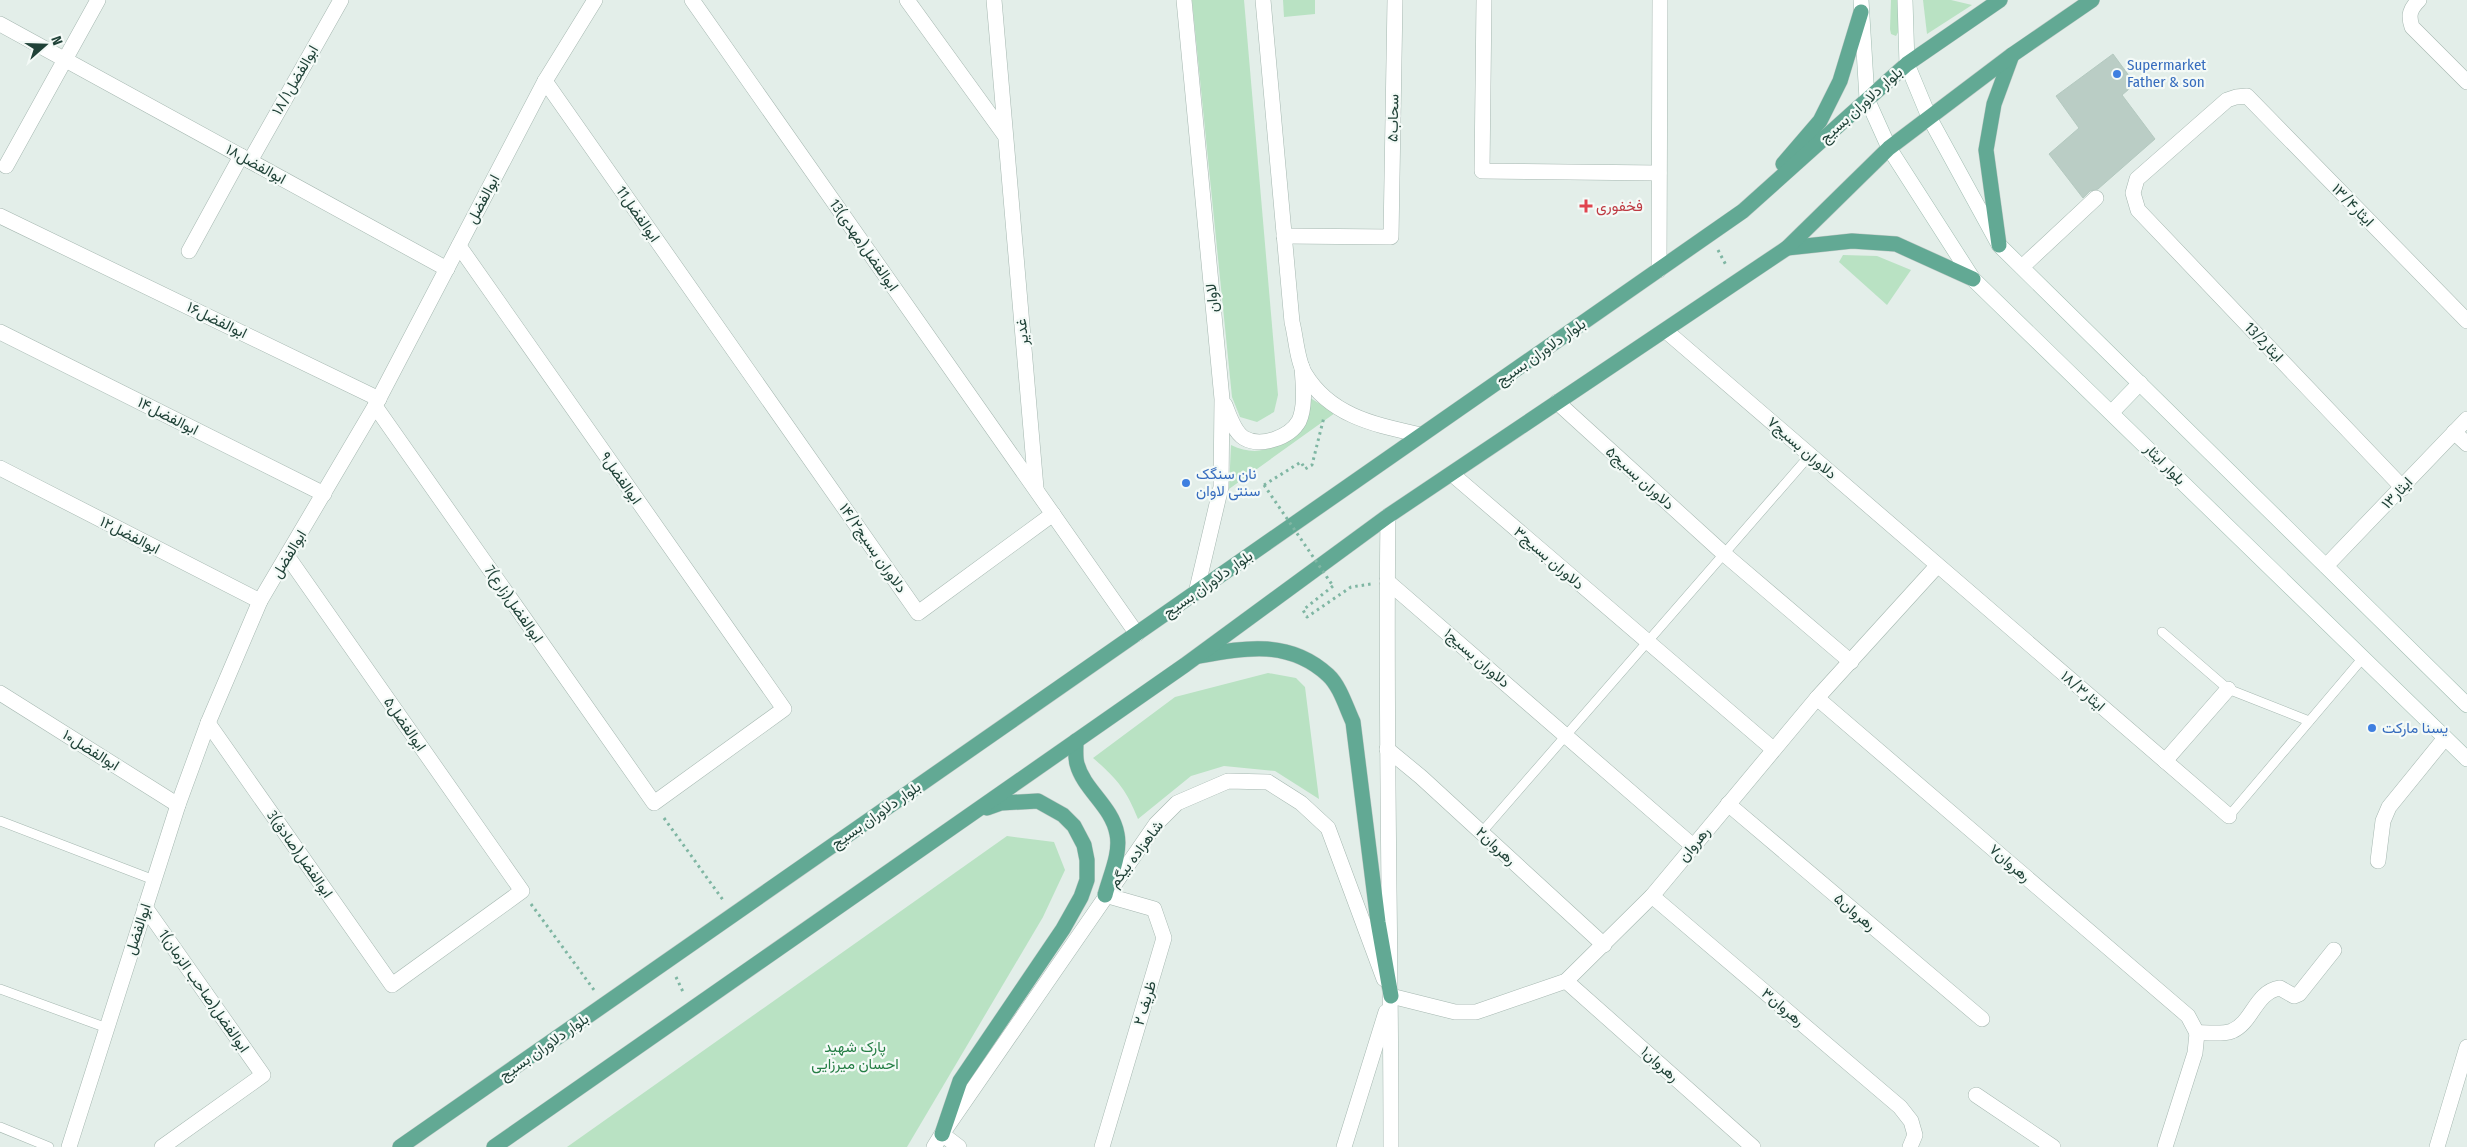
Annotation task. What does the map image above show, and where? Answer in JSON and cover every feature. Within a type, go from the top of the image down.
[{"type":"main road","name":"بلوار دلاوران بسیج","points":[[400,1147],[1743,211],[1907,64],[2000,0]]},
{"type":"main road","points":[[494,1147],[1076,741],[1388,516],[1788,248],[1889,148],[2012,54],[2092,0]]},
{"type":"main road","points":[[1743,211],[1820,121],[1840,81],[1861,6]]},
{"type":"main road","points":[[1999,245],[1986,150],[1994,104],[2012,54]]},
{"type":"main road","points":[[1788,248],[1852,241],[1896,244],[1973,279]]},
{"type":"main road","points":[[1196,656],[1241,648],[1263,647],[1286,652],[1307,661],[1329,675],[1342,696],[1353,722],[1378,922],[1391,996]]},
{"type":"main road","points":[[1076,741],[1077,764],[1084,780],[1110,815],[1117,834],[1114,865],[1105,894]]},
{"type":"main road","points":[[938,1141],[960,1081],[1063,929],[1081,897],[1087,880],[1087,860],[1084,845],[1074,826],[1051,807],[1038,801],[1026,800],[1002,803],[974,812]]},
{"type":"street","points":[[6,166],[98,0]]},
{"type":"street","name":"ابوالفضل۱۸/۱","points":[[189,251],[341,0]]},
{"type":"street","name":"ابوالفضل","points":[[69,1147],[178,805],[208,723],[260,601],[288,557],[377,402],[545,81],[595,0]]},
{"type":"street","name":"13ابوالفضل(مهدی)","points":[[692,0],[1036,490]]},
{"type":"street","points":[[907,0],[1005,136]]},
{"type":"street","name":"غدیر","points":[[994,0],[1036,490]]},
{"type":"street","name":"لاوان","points":[[1184,0],[1222,399],[1222,486],[1196,593]]},
{"type":"street","points":[[1263,0],[1292,322],[1305,373],[1328,402],[1367,422],[1421,436]]},
{"type":"street","name":"۵سحاب","points":[[1284,236],[1391,237],[1395,0]]},
{"type":"street","points":[[1484,0],[1482,171],[1659,173]]},
{"type":"street","points":[[1659,270],[1660,0]]},
{"type":"street","points":[[1905,0],[1907,64],[1929,117],[1999,245],[2467,705]]},
{"type":"street","points":[[2419,0],[2412,7],[2409,17],[2412,27],[2467,82]]},
{"type":"street","points":[[1861,6],[1867,99]]},
{"type":"street","name":"ابوالفضل۱۸","points":[[0,24],[447,269]]},
{"type":"street","name":"11ابوالفضل","points":[[545,81],[732,347]]},
{"type":"street","name":"ایثار13/2","points":[[2236,96],[2227,100],[2137,179],[2133,193],[2138,210],[2403,488]]},
{"type":"street","name":"ایثار۱۳/۴","points":[[2236,96],[2247,96],[2467,321]]},
{"type":"street","name":"بلوار ایثار","points":[[1867,99],[1889,148],[1973,279],[2467,759]]},
{"type":"street","points":[[2022,267],[2096,198]]},
{"type":"street","name":"ابوالفضل۱۶","points":[[0,216],[377,402]]},
{"type":"street","name":"ابوالفضل۹","points":[[459,246],[784,710],[654,803]]},
{"type":"street","name":"دلاوران بسیج۷","points":[[1666,331],[1937,566]]},
{"type":"street","name":"ابوالفضل۱۴","points":[[6,335],[324,494]]},
{"type":"street","name":"۱۴/۲دلاوران بسیج","points":[[732,347],[918,613],[1053,514]]},
{"type":"street","points":[[1222,399],[1233,424],[1244,438],[1265,442],[1286,435],[1299,421],[1303,397],[1302,363]]},
{"type":"street","points":[[2112,412],[2140,383]]},
{"type":"street","name":"7ابوالفضل(زارع)","points":[[377,402],[654,803]]},
{"type":"street","name":"دلاوران بسیج۵","points":[[1557,402],[1723,553],[1851,662]]},
{"type":"street","name":"ایثار۱۳","points":[[2326,566],[2403,488],[2467,419]]},
{"type":"street","points":[[2454,432],[2467,444]]},
{"type":"street","name":"ابوالفضل۱۲","points":[[0,468],[260,601]]},
{"type":"street","name":"دلاوران بسیج۳","points":[[1452,474],[1773,749]]},
{"type":"street","points":[[1036,490],[1137,634]]},
{"type":"street","points":[[1388,516],[1386,749],[1391,996],[1391,1147]]},
{"type":"street","name":"ابوالفضل۵","points":[[288,557],[522,891]]},
{"type":"street","name":"رهروان","points":[[1391,996],[1455,1012],[1476,1012],[1566,981],[1652,896],[1817,698],[1937,566]]},
{"type":"street","name":"ایثار۱۸/۳","points":[[1937,566],[2229,816]]},
{"type":"street","name":"دلاوران بسیج۱","points":[[1388,581],[1693,846]]},
{"type":"street","points":[[2165,761],[2228,689]]},
{"type":"street","name":"ابوالفضل۱۰","points":[[1,697],[178,805]]},
{"type":"street","name":"رهروان۷","points":[[1817,698],[2188,1016],[2197,1033]]},
{"type":"street","name":"3ابوالفضل(صادق)","points":[[208,723],[392,985],[522,891]]},
{"type":"street","points":[[2378,861],[2383,822],[2389,807],[2445,738]]},
{"type":"street","name":"رهروان۲","points":[[1386,749],[1421,777],[1604,945]]},
{"type":"street","name":"شاهزاده بیگم","points":[[938,1141],[1105,894],[1156,824],[1177,803],[1228,781],[1268,782],[1301,803],[1328,828],[1391,996]]},
{"type":"street","name":"رهروان۵","points":[[1728,804],[1982,1019]]},
{"type":"street","name":"ظریف ۲","points":[[1102,1147],[1164,938],[1154,908],[1105,894]]},
{"type":"street","name":"رهروان۳","points":[[1652,896],[1900,1107],[1911,1121],[1915,1136],[1910,1147]]},
{"type":"street","name":"1ابوالفضل(صاحب الزمان)","points":[[145,907],[264,1075],[162,1147]]},
{"type":"street","points":[[2165,1147],[2194,1054],[2197,1033],[2234,1030],[2266,991],[2280,988],[2294,996],[2299,994],[2334,950]]},
{"type":"street","name":"رهروان۱","points":[[1566,981],[1753,1147]]},
{"type":"street","points":[[1344,1147],[1391,996]]},
{"type":"street","points":[[2437,1147],[2467,1047]]},
{"type":"street","points":[[1976,1095],[2053,1147]]},
{"type":"street","points":[[938,1141],[959,1147]]},
{"type":"lane","points":[[1482,832],[1810,455]]},
{"type":"lane","points":[[2162,632],[2228,689],[2310,721]]},
{"type":"lane","points":[[2229,816],[2362,659]]},
{"type":"lane","points":[[0,821],[154,880]]},
{"type":"lane","points":[[0,989],[107,1028]]},
{"type":"lane","points":[[0,1127],[49,1147]]},
{"type":"path","points":[[1710,234],[1735,284]]},
{"type":"path","points":[[1328,402],[1312,465],[1305,469],[1301,462],[1264,486],[1333,586],[1303,610],[1307,617],[1351,587]]},
{"type":"path","points":[[654,803],[733,915]]},
{"type":"path","points":[[522,891],[605,1005]]},
{"type":"path","points":[[668,960],[691,1009]]},
{"type":"green space","points":[[1192,0],[1244,0],[1278,395],[1274,412],[1257,422],[1240,417],[1232,397]]},
{"type":"green space","points":[[1283,0],[1315,0],[1315,14],[1284,17]]},
{"type":"green space","points":[[1891,0],[1899,0],[1900,29],[1896,36],[1891,34],[1890,29]]},
{"type":"green space","points":[[1923,0],[1951,0],[1972,5],[1927,34]]},
{"type":"green space","points":[[1843,255],[1877,256],[1911,270],[1887,305],[1839,262]]},
{"type":"green space","points":[[1307,396],[1335,413],[1229,489],[1231,445],[1254,451],[1274,447],[1292,435],[1308,418]]},
{"type":"green space","points":[[1268,673],[1296,678],[1305,687],[1319,799],[1275,771],[1224,766],[1191,776],[1138,819],[1120,785],[1093,758],[1175,697]]},
{"type":"green space","name":"پارک شهید احسان میرزایی","points":[[1007,836],[1054,842],[1065,870],[1043,917],[907,1147],[567,1147]]},
{"type":"building","points":[[2113,54],[2135,84],[2122,95],[2155,139],[2098,189],[2090,191],[2083,198],[2049,154],[2079,128],[2056,96]]},
{"type":"place","name":"Supermarket Father & son","points":[[2117,74]]},
{"type":"place","name":"فخفوری","points":[[1586,206]]},
{"type":"place","name":"نان سنگک سنتی لاوان","points":[[1186,483]]},
{"type":"place","name":"یسنا مارکت","points":[[2372,728]]}]
